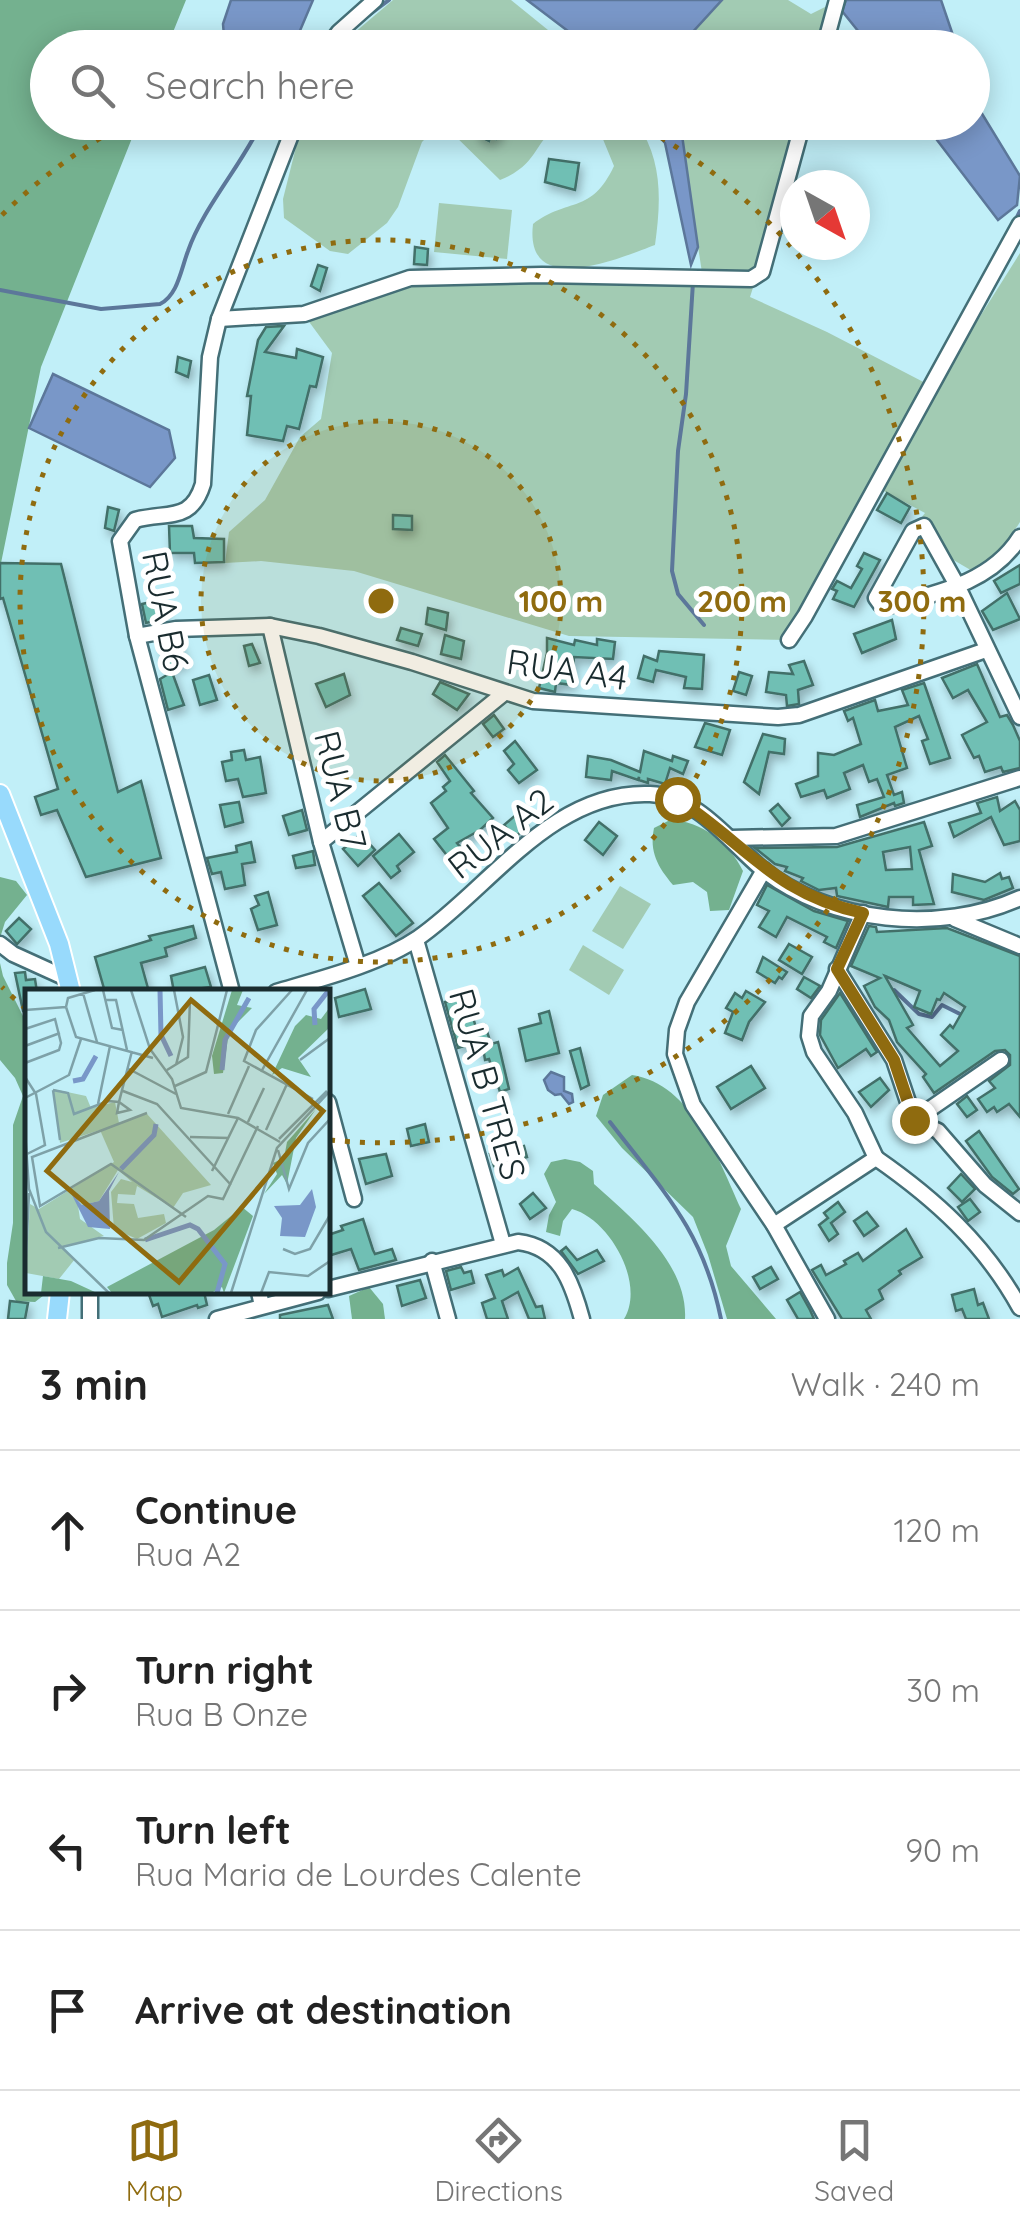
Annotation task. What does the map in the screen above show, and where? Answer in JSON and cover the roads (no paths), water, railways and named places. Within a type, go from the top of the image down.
[{"type":"main road","points":[[0,794],[59,944],[69,985]]},
{"type":"main road","points":[[57,1319],[60,1294]]},
{"type":"street","points":[[340,30],[375,0]]},
{"type":"street","points":[[829,30],[837,0]]},
{"type":"street","name":"RUA B6","points":[[231,989],[137,636],[120,541],[135,520],[186,511],[198,499],[203,484],[210,357],[219,319],[289,140]]},
{"type":"street","points":[[219,319],[304,314],[410,278],[542,275],[750,279],[762,272],[798,140]]},
{"type":"street","points":[[789,640],[1020,224]]},
{"type":"street","points":[[1020,537],[992,568],[958,587],[888,606],[878,602],[878,593],[913,531],[924,526],[958,587],[1020,717]]},
{"type":"street","name":"RUA A4","points":[[137,636],[176,629],[270,626],[412,662],[533,701],[778,718],[815,710],[986,650]]},
{"type":"street","name":"RUA B7","points":[[270,626],[322,842],[358,966]]},
{"type":"street","points":[[322,842],[503,694]]},
{"type":"street","points":[[730,838],[836,836],[1020,778]]},
{"type":"street","name":"RUA A2","points":[[297,989],[416,940],[552,827],[595,801],[653,794],[677,799],[730,838],[764,870],[804,894],[838,908],[955,918]]},
{"type":"street","points":[[764,870],[687,1002],[677,1030],[675,1054],[692,1105],[774,1225],[827,1319]]},
{"type":"street","points":[[955,918],[1020,898]]},
{"type":"street","points":[[863,913],[829,991],[811,1016],[809,1036],[814,1052],[854,1112],[876,1158],[908,1180],[968,1233],[1016,1301],[1015,1319]]},
{"type":"street","points":[[955,918],[1020,946]]},
{"type":"street","name":"RUA B TRES","points":[[416,940],[502,1244]]},
{"type":"street","points":[[0,944],[69,985]]},
{"type":"street","points":[[837,969],[894,1060],[914,1120],[938,1132],[985,1184],[1020,1213]]},
{"type":"street","points":[[914,1120],[1002,1060]]},
{"type":"street","points":[[330,1109],[354,1198]]},
{"type":"street","points":[[774,1225],[876,1158]]},
{"type":"street","points":[[330,1288],[502,1244],[535,1244],[558,1261],[582,1319]]},
{"type":"street","points":[[432,1262],[448,1319]]},
{"type":"street","points":[[216,1319],[261,1299],[302,1294]]},
{"type":"water","points":[[231,0],[313,0],[300,30],[224,30]]},
{"type":"water","points":[[527,0],[722,0],[694,30],[567,30]]},
{"type":"water","points":[[846,0],[941,0],[951,30],[857,30],[842,11]]},
{"type":"water","points":[[990,127],[1020,176],[1017,205],[998,220],[937,140],[990,140]]},
{"type":"water","points":[[662,140],[683,140],[698,247],[691,265]]},
{"type":"water","points":[[53,374],[169,430],[175,458],[150,487],[29,428]]},
{"type":"water","points":[[551,1072],[564,1077],[564,1091],[572,1094],[573,1102],[569,1104],[561,1094],[548,1090],[544,1080]]},
{"type":"waterway","points":[[369,15],[389,0]]},
{"type":"waterway","points":[[0,290],[101,309],[160,304],[175,288],[203,219],[252,140]]},
{"type":"waterway","points":[[1015,221],[1020,211]]},
{"type":"waterway","points":[[693,282],[672,571],[678,594],[704,625]]},
{"type":"waterway","points":[[894,990],[919,1014],[932,1017],[942,1005],[962,1015]]},
{"type":"waterway","points":[[610,1122],[664,1191],[692,1236],[704,1260],[721,1319]]}]
